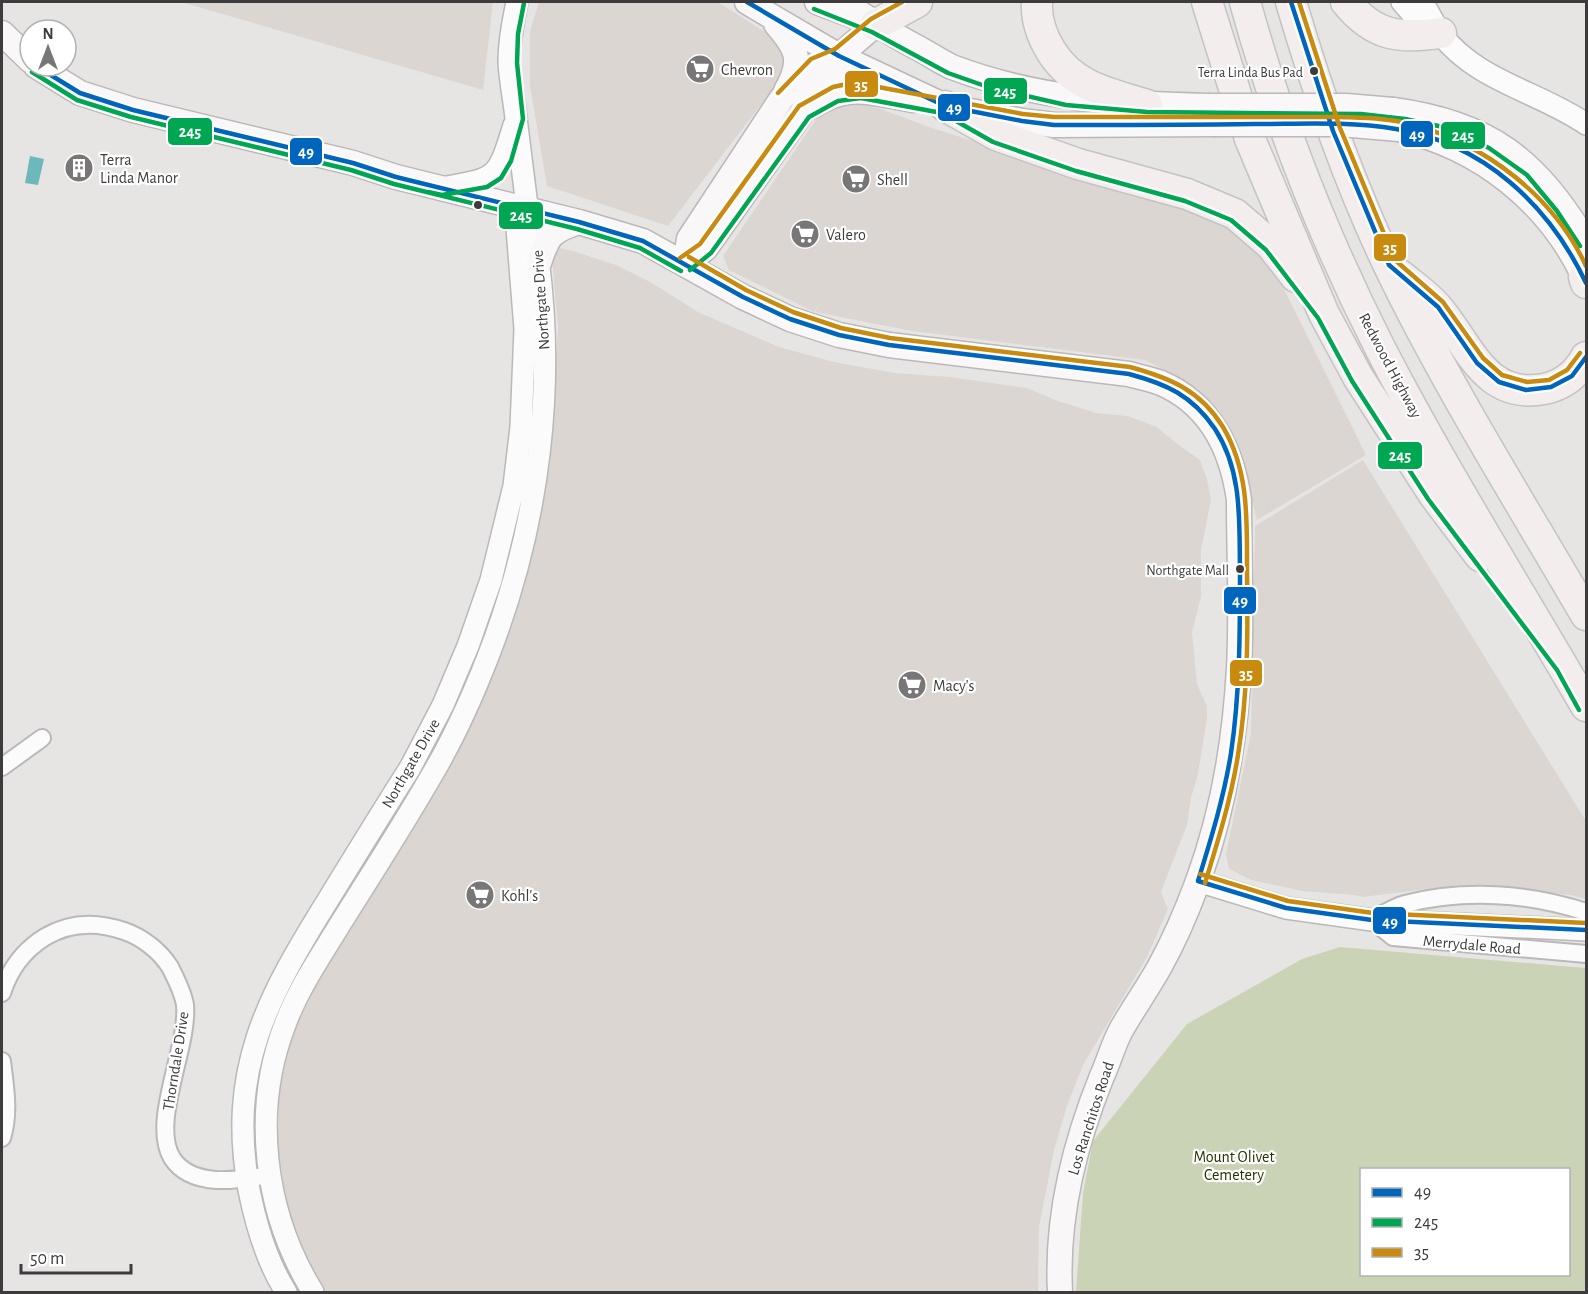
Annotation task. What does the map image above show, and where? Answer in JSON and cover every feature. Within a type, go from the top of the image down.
[{"type":"highway","points":[[876,25],[917,2]]},
{"type":"highway","points":[[1037,2],[1039,26],[1043,37],[1053,55],[1070,75],[1097,89],[1147,105]]},
{"type":"highway","points":[[1207,2],[1250,139],[1324,314],[1358,377],[1434,495],[1563,666]]},
{"type":"highway","name":"Redwood Highway","points":[[1245,2],[1263,63],[1294,151],[1323,226],[1357,301],[1424,428],[1587,706]]},
{"type":"highway","points":[[1291,2],[1337,140],[1389,265],[1458,394],[1587,615]]},
{"type":"highway","points":[[1346,2],[1366,22],[1376,28],[1407,36],[1441,33]]},
{"type":"highway","points":[[945,106],[996,135],[1078,164],[1187,194],[1235,214],[1271,245],[1324,314]]},
{"type":"highway","points":[[1389,265],[1438,307],[1477,363],[1499,382],[1526,390],[1551,387],[1572,376],[1587,357]]},
{"type":"main road","points":[[747,2],[839,56],[945,106]]},
{"type":"main road","points":[[817,2],[876,25]]},
{"type":"main road","points":[[843,2],[876,25],[950,66],[990,80],[1068,98],[1147,105],[1211,115]]},
{"type":"main road","points":[[685,264],[689,239],[795,76],[797,58],[792,42],[770,16]]},
{"type":"main road","points":[[782,98],[816,65],[839,56],[876,25]]},
{"type":"main road","points":[[2,33],[18,48]]},
{"type":"main road","points":[[685,264],[705,249],[815,94],[833,75],[839,56]]},
{"type":"main road","name":"Los Ranchitos Road","points":[[56,78],[80,93],[133,110],[579,222],[643,241],[743,297],[781,315],[839,335],[889,345],[1129,374],[1161,383],[1190,401],[1212,424],[1227,448],[1235,474],[1239,500],[1239,666],[1236,709],[1226,782],[1214,832],[1198,881],[1160,966],[1120,1031],[1090,1107],[1075,1155],[1066,1196],[1060,1237],[1060,1293]]},
{"type":"main road","points":[[804,111],[835,94],[862,91],[1054,125],[1346,106],[1396,119],[1435,117],[1464,127],[1493,141],[1557,186],[1587,214]]},
{"type":"main road","points":[[1396,119],[1415,133],[1458,150],[1486,165],[1513,184],[1548,219],[1586,278]]},
{"type":"main road","points":[[1532,169],[1563,207],[1587,242]]},
{"type":"main road","points":[[539,263],[549,239],[558,228],[579,222]]},
{"type":"main road","name":"Los Ranchitos Road","points":[[1048,1293],[1048,1236],[1054,1194],[1064,1152],[1092,1069],[1111,1051]]},
{"type":"street","name":"Northgate Drive","points":[[313,1293],[283,1231],[270,1175],[266,1118],[268,1087],[275,1054],[286,1022],[313,969],[430,779],[464,715],[513,586],[535,493],[543,412],[544,313],[539,263],[528,209],[509,63],[511,33],[517,2]]},
{"type":"street","points":[[1402,2],[1421,24],[1441,33]]},
{"type":"street","points":[[1422,2],[1441,33],[1464,57],[1587,124]]},
{"type":"street","points":[[441,188],[484,180],[495,173],[504,158],[516,118]]},
{"type":"street","name":"Northgate Drive","points":[[286,1293],[262,1239],[253,1211],[247,1179],[244,1138],[246,1084],[253,1049],[265,1013],[293,957],[410,768],[443,705],[468,646],[485,597],[514,486],[521,427],[525,329],[517,228],[528,209]]},
{"type":"street","points":[[514,486],[535,493]]},
{"type":"street","points":[[2,767],[42,738]]},
{"type":"street","name":"Merrydale Road","points":[[1198,881],[1286,908],[1372,920],[1587,930]]},
{"type":"street","points":[[1372,920],[1403,904],[1460,896],[1526,896],[1587,912]]},
{"type":"street","name":"Merrydale Road","points":[[1372,920],[1393,937],[1584,952]]},
{"type":"street","name":"Thorndale Drive","points":[[2,993],[15,963],[32,945],[54,932],[79,925],[105,925],[127,932],[150,945],[166,960],[178,981],[184,1005],[183,1029],[166,1124],[166,1143],[172,1158],[182,1170],[199,1178],[247,1179],[270,1175]]},
{"type":"street","points":[[2,1061],[7,1104],[6,1125],[2,1138]]},
{"type":"shaded area","points":[[181,2],[493,2],[483,90]]},
{"type":"shaded area","points":[[539,2],[718,2],[778,40],[786,58],[783,76],[668,226],[547,186],[530,86],[530,31]]},
{"type":"shaded area","points":[[857,100],[929,127],[1224,220],[1277,275],[1366,455],[1257,520],[1237,443],[1197,388],[1145,360],[912,331],[815,312],[822,300],[814,312],[729,270],[723,256],[821,112]]},
{"type":"shaded area","points":[[556,247],[616,265],[652,283],[698,312],[779,347],[834,362],[895,373],[950,377],[1027,388],[1096,413],[1128,416],[1157,427],[1200,460],[1211,500],[1201,550],[1201,597],[1192,632],[1197,684],[1207,706],[1198,774],[1187,825],[1161,892],[1168,909],[1147,957],[1083,1065],[1067,1106],[1054,1150],[1039,1227],[1038,1292],[326,1292],[303,1250],[286,1203],[278,1147],[279,1089],[286,1057],[296,1026],[322,974],[457,752],[470,718],[491,675],[522,590],[538,520],[552,427],[558,328],[552,258]]},
{"type":"shaded area","points":[[1363,460],[1586,821],[1586,899],[1571,895],[1499,888],[1461,889],[1460,885],[1363,897],[1302,891],[1251,880],[1229,869],[1226,854],[1251,733],[1255,526]]},
{"type":"green space","name":"Mount Olivet Cemetery","points":[[1340,947],[1586,968],[1586,1292],[1076,1292],[1083,1193],[1093,1141],[1187,1024],[1302,959]]},
{"type":"water","points":[[30,156],[44,159],[38,185],[25,183]]},
{"type":"transit line","name":"49","points":[[747,2],[839,56],[945,106],[1054,125],[1343,124],[1378,126],[1428,136],[1485,163],[1510,182],[1553,228],[1586,283]]},
{"type":"transit line","name":"35","points":[[778,93],[811,59],[835,49],[871,19],[902,2]]},
{"type":"transit line","name":"49","points":[[1291,2],[1333,131],[1389,265],[1438,307],[1477,363],[1499,382],[1526,390],[1551,387],[1572,376],[1586,357]]},
{"type":"transit line","name":"35","points":[[1299,2],[1340,128],[1395,260],[1443,302],[1483,358],[1502,375],[1527,382],[1549,380],[1567,370],[1580,353]]},
{"type":"transit line","name":"245","points":[[428,192],[442,195],[487,187],[501,178],[511,161],[523,119],[517,63],[518,34],[524,3]]},
{"type":"transit line","name":"245","points":[[814,9],[872,32],[948,73],[988,87],[1066,105],[1147,112],[1361,114],[1405,119],[1448,128],[1489,148],[1527,175],[1557,211],[1580,246]]},
{"type":"transit line","name":"245","points":[[42,78],[77,100],[131,117],[351,170],[394,184],[577,229],[640,248],[681,271]]},
{"type":"transit line","name":"49","points":[[56,78],[80,93],[133,110],[353,163],[396,177],[579,222],[643,241],[743,297],[790,319],[839,335],[889,345],[1129,374],[1155,382],[1187,399],[1197,407],[1215,429],[1231,462],[1238,498],[1240,534],[1239,662],[1234,730],[1221,802],[1198,881]]},
{"type":"transit line","name":"35","points":[[680,258],[700,244],[799,106],[833,87],[862,84],[1023,114],[1054,117],[1340,117],[1377,119],[1414,125],[1467,146],[1492,160],[1515,177],[1537,196],[1556,218],[1586,266]]},
{"type":"transit line","name":"245","points":[[690,270],[711,253],[809,117],[838,101],[861,98],[942,113],[993,142],[1076,171],[1185,201],[1231,220],[1266,250],[1318,318],[1352,381],[1428,499],[1557,670],[1579,710]]},
{"type":"transit line","name":"35","points":[[689,257],[746,290],[793,312],[841,328],[890,338],[1130,367],[1183,387],[1214,414],[1223,427],[1238,461],[1245,496],[1247,639],[1246,686],[1238,755],[1228,804],[1205,883]]},
{"type":"transit line","name":"35","points":[[1200,874],[1288,901],[1373,913],[1586,923]]},
{"type":"transit line","name":"49","points":[[1198,881],[1286,908],[1372,920],[1586,930]]},
{"type":"place","name":"Chevron","points":[[700,69]]},
{"type":"place","name":"Terra Linda Bus Pad","points":[[1314,71]]},
{"type":"place","name":"Terra Linda Manor","points":[[79,168]]},
{"type":"place","name":"Shell","points":[[856,179]]},
{"type":"place","name":"Valero","points":[[805,234]]},
{"type":"place","name":"Northgate Mall","points":[[1240,569]]},
{"type":"place","name":"Macy's","points":[[912,685]]},
{"type":"place","name":"Kohl's","points":[[480,895]]}]
